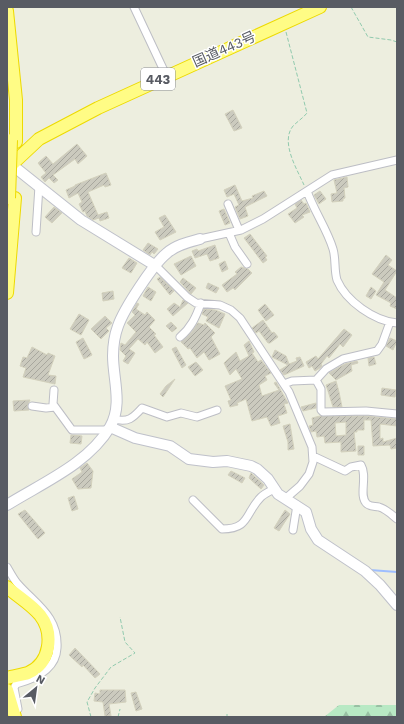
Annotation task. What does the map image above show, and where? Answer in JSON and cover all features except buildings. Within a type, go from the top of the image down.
[{"type":"highway","name":"国道443号","points":[[9,164],[39,139],[98,108],[166,75],[283,22],[320,7]]},
{"type":"highway","points":[[7,11],[16,100],[7,293]]},
{"type":"highway","points":[[7,58],[13,141]]},
{"type":"highway","points":[[7,237],[12,198]]},
{"type":"highway","points":[[7,587],[39,614],[46,624],[49,634],[49,646],[45,657],[38,666],[29,673],[7,678]]},
{"type":"highway","points":[[7,690],[14,717]]},
{"type":"street","points":[[134,7],[166,75]]},
{"type":"street","points":[[7,505],[58,475],[81,459],[100,441],[111,425],[117,404],[113,355],[118,326],[130,302],[167,253],[182,244],[239,230],[263,219],[332,175],[397,160]]},
{"type":"street","points":[[9,164],[81,220],[156,266],[187,297],[196,303],[220,305],[230,310],[240,318],[284,384],[294,402],[309,437],[313,456],[311,470],[306,479],[285,499]]},
{"type":"street","points":[[36,232],[39,186]]},
{"type":"street","points":[[284,384],[292,381],[316,380],[326,369],[343,359],[377,351],[393,322],[357,304],[338,281],[333,250],[307,191]]},
{"type":"street","points":[[228,204],[239,230]]},
{"type":"street","points":[[229,233],[235,247],[247,264]]},
{"type":"street","points":[[180,337],[187,331],[194,321],[201,303]]},
{"type":"street","points":[[316,380],[321,389],[321,410],[323,412],[366,411],[397,414]]},
{"type":"street","points":[[54,390],[53,404],[72,430],[123,422],[132,419],[142,408],[167,417],[180,412],[197,417],[216,410]]},
{"type":"street","points":[[32,406],[46,408],[56,407]]},
{"type":"street","points":[[111,425],[135,438],[170,446],[189,460],[213,462],[227,461],[251,466],[262,472],[274,489],[285,499],[308,515],[311,529],[318,540],[365,571],[397,604]]},
{"type":"street","points":[[313,456],[345,471],[358,464],[361,465],[365,480],[363,497],[365,502],[369,505],[384,509],[397,519]]},
{"type":"street","points":[[193,500],[222,529],[231,529],[244,523],[261,497],[274,489]]},
{"type":"street","points":[[293,530],[296,506]]},
{"type":"street","points":[[7,567],[16,582],[41,607],[54,627],[58,637],[57,654],[51,667],[30,680],[16,684],[14,688],[19,717]]},
{"type":"path","points":[[351,7],[368,37],[397,42]]},
{"type":"path","points":[[283,22],[307,112],[302,120],[294,126],[289,135],[288,144],[307,191]]},
{"type":"path","points":[[91,717],[87,702],[95,688],[111,667],[135,652],[125,642],[120,617]]},
{"type":"path","points":[[118,717],[120,709]]},
{"type":"green space","points":[[339,705],[397,705],[397,717],[324,717]]},
{"type":"waterway","points":[[370,570],[397,572]]}]
